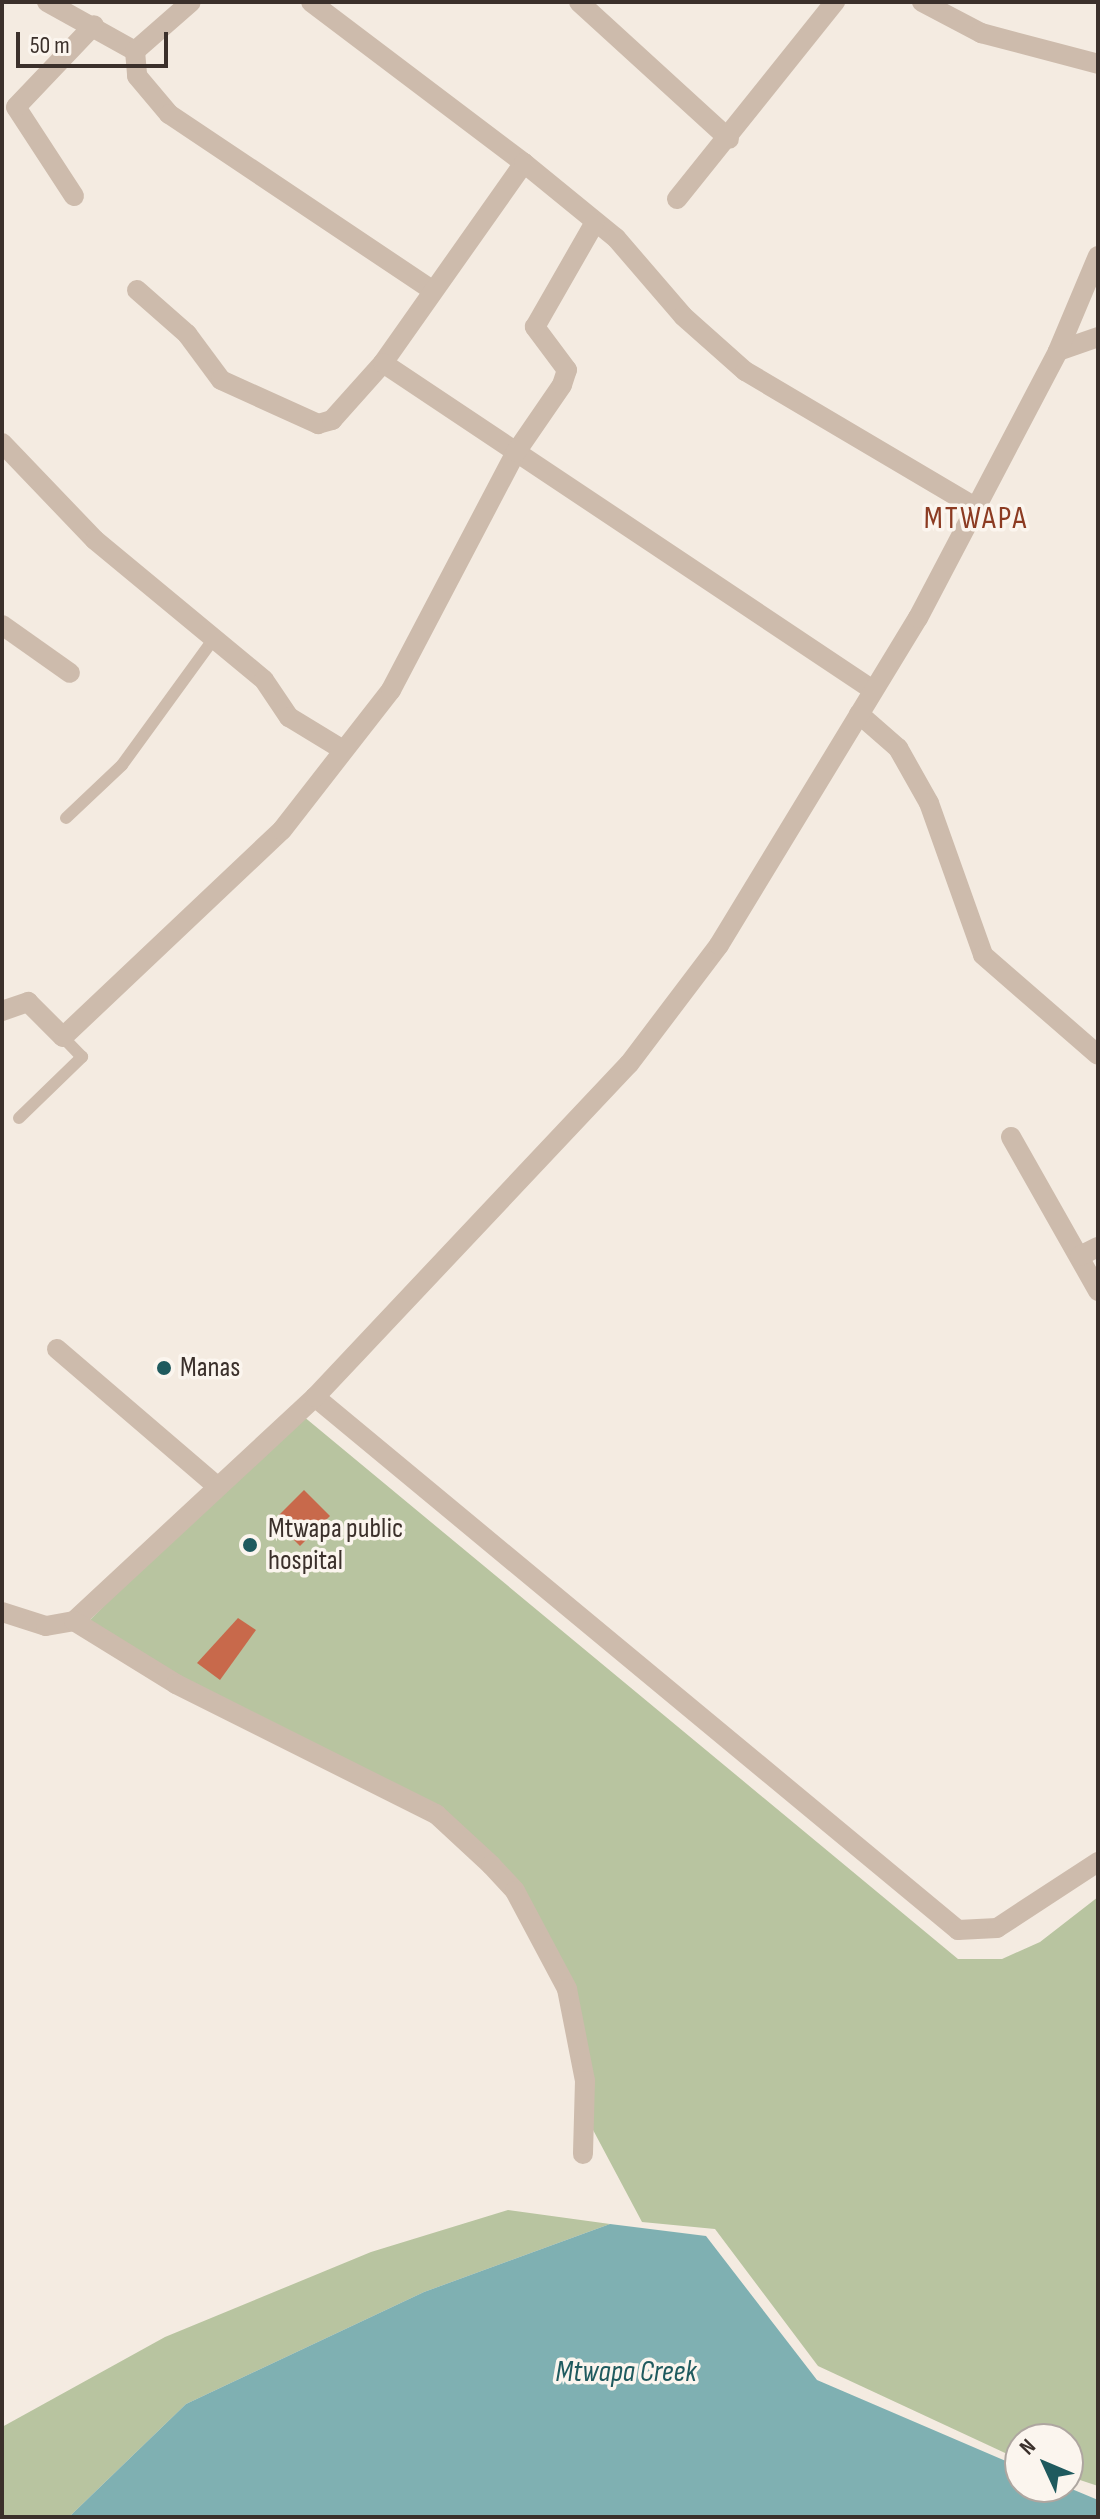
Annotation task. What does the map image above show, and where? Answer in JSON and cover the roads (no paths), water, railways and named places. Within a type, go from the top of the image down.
[{"type":"street","points":[[47,2],[94,25],[135,51]]},
{"type":"street","points":[[135,51],[191,2]]},
{"type":"street","points":[[311,2],[524,163],[594,224],[745,371],[972,505]]},
{"type":"street","points":[[579,2],[729,139]]},
{"type":"street","points":[[677,199],[729,139],[835,2]]},
{"type":"street","points":[[922,2],[981,33],[1098,64]]},
{"type":"street","points":[[74,196],[16,107],[94,25]]},
{"type":"street","points":[[135,51],[137,76],[169,114],[432,290]]},
{"type":"street","points":[[137,290],[187,334],[221,380],[318,424],[332,420],[383,363],[524,163]]},
{"type":"street","points":[[2,1011],[28,1002],[63,1037],[282,830],[391,690],[516,452],[567,370],[535,327],[594,224]]},
{"type":"street","points":[[2,1612],[46,1626],[74,1621],[315,1397],[648,1040],[719,945],[918,618],[972,505],[1058,351],[1098,256]]},
{"type":"street","points":[[1058,351],[1098,337]]},
{"type":"street","points":[[383,363],[873,690]]},
{"type":"street","points":[[2,443],[95,540],[212,641],[264,680],[289,717],[343,750]]},
{"type":"street","points":[[2,625],[70,673]]},
{"type":"street","points":[[859,714],[898,748],[929,803],[983,955],[1098,1055]]},
{"type":"street","points":[[1011,1137],[1089,1252],[1098,1291]]},
{"type":"street","points":[[57,1349],[217,1486]]},
{"type":"street","points":[[315,1397],[958,1930],[997,1928],[1098,1862]]},
{"type":"street","points":[[74,1621],[176,1684],[436,1814],[491,1865],[515,1891],[567,1989],[585,2081],[583,2154]]},
{"type":"lane","points":[[66,818],[122,765],[212,641]]},
{"type":"lane","points":[[19,1118],[82,1057],[63,1037]]},
{"type":"water","name":"Mtwapa Creek","points":[[610,2224],[706,2236],[817,2380],[1004,2460],[1004,2503],[1084,2503],[1084,2494],[1098,2500],[1098,2517],[69,2517],[186,2404],[424,2292]]},
{"type":"place","name":"Manas","points":[[164,1368]]},
{"type":"place","name":"Mtwapa public hospital","points":[[250,1545]]},
{"type":"district","name":"MTWAPA","points":[[976,519]]}]
